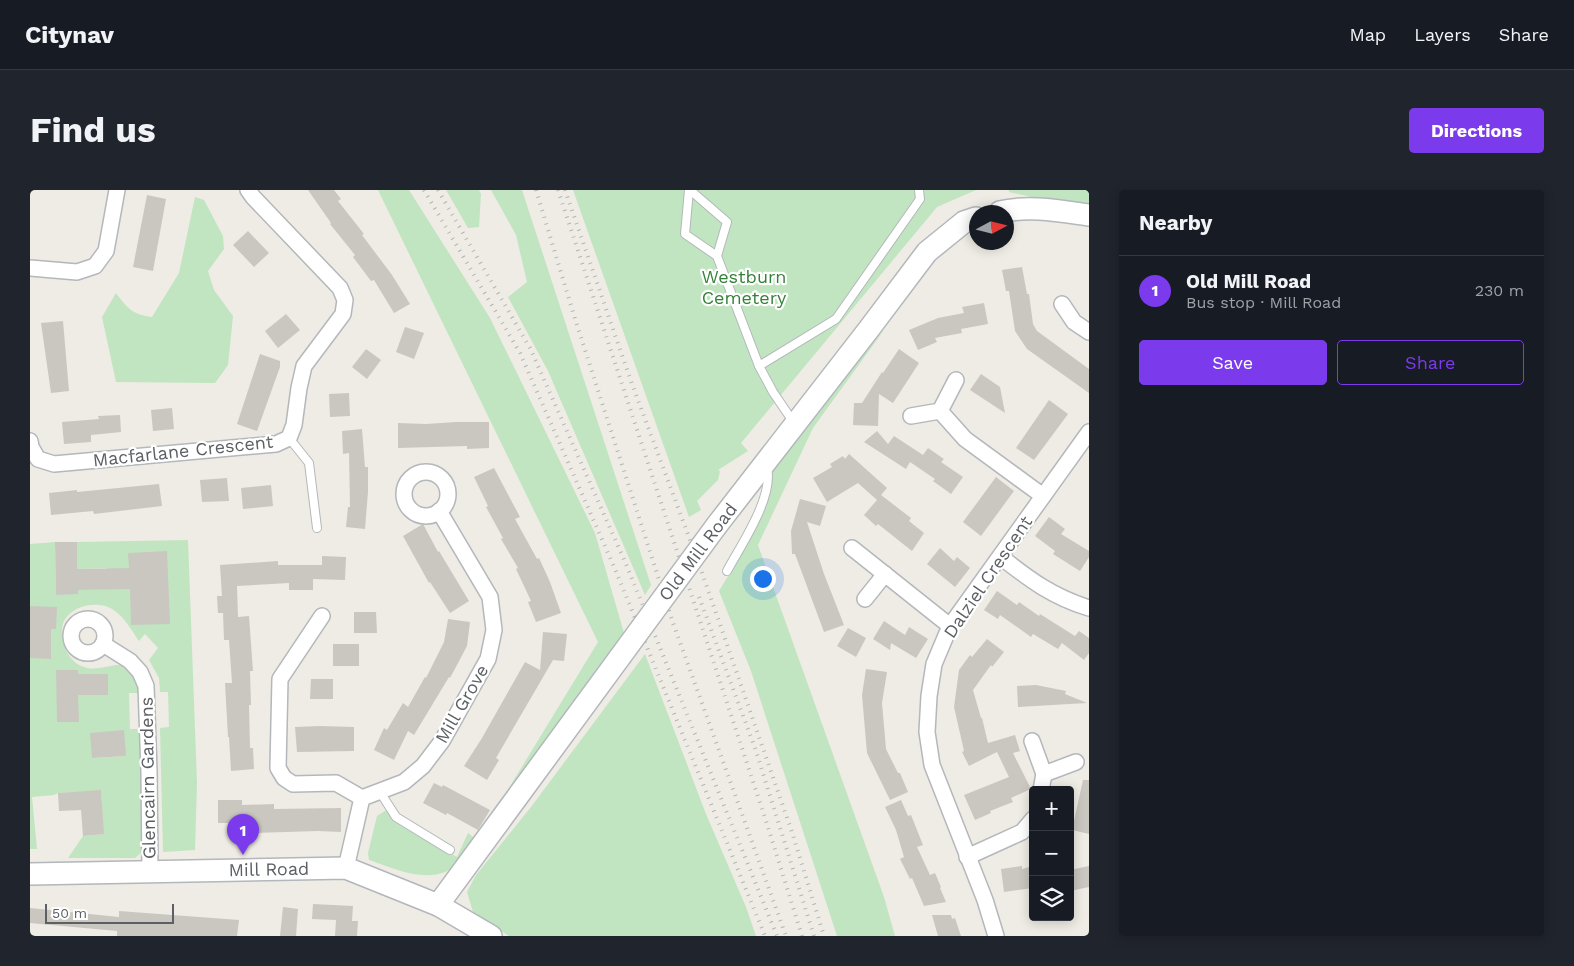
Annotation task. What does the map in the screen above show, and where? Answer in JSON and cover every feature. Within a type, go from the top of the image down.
[{"type":"street","points":[[30,268],[77,272],[95,266],[106,251],[117,190]]},
{"type":"street","name":"Macfarlane Crescent","points":[[30,441],[31,447],[38,459],[54,464],[276,444],[289,438],[294,425],[304,366],[343,314],[345,300],[340,288],[248,190]]},
{"type":"street","points":[[1014,210],[1051,210],[1089,215]]},
{"type":"street","name":"Old Mill Road","points":[[438,905],[718,525],[927,252],[964,222],[969,220]]},
{"type":"street","points":[[1062,304],[1074,322],[1089,332]]},
{"type":"street","points":[[940,411],[956,380]]},
{"type":"street","points":[[911,416],[940,411]]},
{"type":"street","points":[[940,411],[964,439],[1043,496]]},
{"type":"street","name":"Dalziel Crescent","points":[[996,936],[985,900],[932,765],[927,732],[929,696],[934,664],[950,626],[1089,432]]},
{"type":"street","name":"Mill Grove","points":[[362,798],[404,782],[424,766],[442,741],[488,659],[494,630],[490,597],[439,511]]},
{"type":"street","points":[[852,548],[950,626]]},
{"type":"street","points":[[1001,557],[1034,583],[1069,602],[1089,608]]},
{"type":"street","points":[[865,598],[885,574]]},
{"type":"street","points":[[322,616],[280,679],[278,768],[284,778],[293,784],[336,783],[362,798],[346,868]]},
{"type":"street","name":"Glencairn Gardens","points":[[103,644],[130,661],[140,672],[146,686],[150,872]]},
{"type":"street","points":[[1032,741],[1044,774],[1042,786]]},
{"type":"street","points":[[1044,774],[1076,762]]},
{"type":"street","points":[[967,857],[1022,832],[1029,824]]},
{"type":"street","name":"Mill Road","points":[[30,874],[346,868],[438,905],[491,936]]},
{"type":"lane","points":[[690,190],[727,222],[717,256]]},
{"type":"lane","points":[[690,190],[685,234],[717,256],[759,366],[795,426]]},
{"type":"lane","points":[[759,366],[836,320],[920,199],[919,190]]},
{"type":"lane","points":[[289,438],[309,463],[317,528]]},
{"type":"lane","points":[[727,571],[758,515],[769,477],[766,463]]},
{"type":"lane","points":[[380,792],[396,817],[450,850]]},
{"type":"green space","points":[[378,190],[409,190],[490,318],[595,533],[624,633],[498,806],[598,642]]},
{"type":"green space","points":[[446,190],[479,190],[481,194],[479,227],[468,228]]},
{"type":"green space","points":[[491,190],[522,190],[651,585],[645,595],[548,371],[508,297],[527,282],[516,235]]},
{"type":"green space","name":"Westburn Cemetery","points":[[573,190],[976,190],[937,207],[741,443],[748,451],[718,470],[720,471],[718,480],[697,501],[701,510],[689,517]]},
{"type":"green space","points":[[1009,190],[1089,190],[1089,210],[1009,192]]},
{"type":"green space","points":[[195,197],[204,200],[223,236],[224,249],[208,271],[214,290],[233,316],[228,365],[215,383],[116,382],[102,317],[116,293],[131,310],[140,315],[152,317],[179,273]]},
{"type":"green space","points":[[884,330],[813,428],[758,545],[884,897],[895,936],[837,936],[751,671],[719,591],[746,547],[762,514],[768,497],[772,465]]},
{"type":"green space","points":[[188,540],[197,783],[195,850],[163,852],[160,728],[169,727],[168,692],[160,692],[159,678],[149,660],[158,648],[145,634],[139,641],[125,621],[115,611],[95,605],[80,607],[68,615],[62,626],[62,633],[66,650],[76,663],[83,667],[98,668],[125,665],[132,667],[141,693],[129,693],[130,729],[142,729],[142,852],[135,858],[68,858],[83,836],[103,834],[101,791],[58,793],[32,797],[37,849],[30,849],[30,544],[55,542],[56,594],[77,594],[78,590],[107,589],[107,568],[77,569],[77,542]],"holes":[[[91,733],[125,756],[93,758]]]},
{"type":"green space","points":[[645,654],[706,814],[746,907],[756,936],[509,936],[473,912],[467,892],[476,875],[531,807]]},
{"type":"green space","points":[[391,807],[401,826],[457,857],[468,833],[477,840],[457,864],[447,871],[437,874],[414,874],[369,860],[368,853],[377,816]]},
{"type":"building","points":[[308,190],[334,190],[341,199],[338,201],[364,234],[362,235],[392,275],[410,304],[394,313],[374,280],[371,281],[353,257],[355,255],[330,224]]},
{"type":"building","points":[[147,195],[166,199],[153,271],[133,267]]},
{"type":"building","points":[[248,231],[269,253],[254,267],[233,245]]},
{"type":"building","points":[[1022,267],[1027,294],[1029,294],[1033,324],[1037,331],[1089,369],[1089,393],[1027,349],[1015,331],[1009,291],[1006,291],[1002,270]]},
{"type":"building","points":[[984,303],[988,324],[961,329],[962,333],[935,338],[937,342],[918,350],[909,330],[938,318],[964,313],[962,307]]},
{"type":"building","points":[[286,314],[300,330],[278,348],[265,331]]},
{"type":"building","points":[[63,321],[69,391],[51,393],[41,323]]},
{"type":"building","points":[[405,327],[424,333],[414,359],[396,352]]},
{"type":"building","points":[[366,349],[381,360],[367,379],[352,367]]},
{"type":"building","points":[[899,349],[919,363],[893,403],[879,394],[878,426],[853,425],[854,403],[862,403]]},
{"type":"building","points":[[260,354],[280,361],[280,367],[257,431],[237,424]]},
{"type":"building","points":[[981,374],[1000,387],[1005,413],[970,390]]},
{"type":"building","points":[[349,393],[350,416],[330,417],[329,394]]},
{"type":"building","points":[[1049,400],[1068,414],[1034,460],[1016,448]]},
{"type":"building","points":[[172,408],[174,429],[153,431],[151,410]]},
{"type":"building","points":[[120,415],[121,432],[91,435],[91,442],[64,444],[62,422],[99,419],[98,416]]},
{"type":"building","points":[[489,422],[489,448],[467,449],[467,446],[398,448],[398,423]]},
{"type":"building","points":[[362,429],[365,467],[368,467],[365,529],[346,527],[348,507],[350,507],[349,453],[343,454],[342,431]]},
{"type":"building","points":[[877,431],[888,444],[894,436],[923,455],[928,448],[944,459],[941,462],[963,477],[951,494],[933,481],[935,479],[910,462],[906,469],[864,442]]},
{"type":"building","points":[[849,454],[887,488],[881,495],[911,518],[909,521],[924,533],[912,551],[878,524],[876,526],[864,515],[877,500],[858,483],[827,502],[813,478],[832,467],[830,464],[843,456],[845,459]]},
{"type":"building","points":[[494,468],[520,517],[515,519],[537,559],[539,558],[561,613],[536,622],[528,602],[531,601],[516,569],[518,568],[501,539],[503,538],[486,507],[488,506],[474,477]]},
{"type":"building","points":[[996,477],[1014,491],[981,536],[963,522]]},
{"type":"building","points":[[227,478],[229,501],[202,502],[200,480]]},
{"type":"building","points":[[159,484],[162,506],[94,514],[93,511],[51,515],[49,493]]},
{"type":"building","points":[[271,485],[273,506],[243,509],[241,488]]},
{"type":"building","points":[[800,499],[826,506],[820,526],[807,522],[824,574],[844,625],[824,632],[795,554],[792,554],[791,531]]},
{"type":"building","points":[[1049,517],[1065,529],[1061,534],[1089,551],[1089,557],[1080,571],[1053,554],[1055,551],[1035,536]]},
{"type":"building","points":[[423,524],[469,601],[450,613],[429,583],[403,536]]},
{"type":"building","points":[[55,542],[77,542],[77,569],[129,568],[128,553],[167,551],[170,624],[131,625],[130,589],[78,590],[78,594],[56,595]]},
{"type":"building","points":[[940,548],[954,561],[957,557],[970,568],[955,587],[927,564]]},
{"type":"building","points":[[322,556],[346,557],[345,580],[313,579],[313,590],[289,590],[289,583],[237,586],[238,617],[249,616],[253,671],[250,671],[250,748],[253,748],[254,769],[231,771],[225,683],[232,683],[229,640],[224,640],[223,613],[218,613],[217,596],[222,596],[220,565],[278,561],[278,565],[322,565]]},
{"type":"building","points":[[997,591],[1017,605],[1019,602],[1039,616],[1040,614],[1075,636],[1079,631],[1089,638],[1089,653],[1084,660],[1062,643],[1058,649],[1033,634],[1031,637],[1000,615],[998,619],[984,610]]},
{"type":"building","points":[[30,606],[57,607],[56,629],[51,629],[51,659],[30,658]]},
{"type":"building","points":[[354,612],[376,612],[377,633],[354,633]]},
{"type":"building","points":[[448,619],[470,622],[467,646],[450,678],[414,735],[408,731],[394,760],[374,750],[384,728],[387,730],[403,703],[408,707],[426,678],[444,642]]},
{"type":"building","points":[[884,621],[905,635],[909,627],[928,639],[916,658],[891,643],[890,650],[873,639]]},
{"type":"building","points":[[848,628],[866,638],[856,657],[837,646]]},
{"type":"building","points":[[543,632],[567,634],[564,661],[553,660],[496,758],[499,760],[487,780],[464,766],[525,662],[540,670]]},
{"type":"building","points":[[987,639],[1004,652],[992,667],[991,665],[973,690],[988,743],[1015,735],[1020,751],[1013,753],[1030,786],[1029,790],[1011,798],[1013,802],[990,811],[991,813],[975,820],[964,795],[1009,777],[997,752],[969,766],[962,752],[964,751],[954,707],[959,670],[970,655],[972,657]]},
{"type":"building","points":[[333,644],[359,644],[359,666],[333,666]]},
{"type":"building","points":[[866,669],[887,672],[882,703],[886,749],[898,773],[900,773],[908,792],[890,800],[867,753],[862,695]]},
{"type":"building","points":[[56,670],[78,670],[78,674],[108,674],[108,695],[78,695],[79,722],[57,722]]},
{"type":"building","points":[[311,679],[333,679],[333,699],[310,699]]},
{"type":"building","points":[[1036,685],[1066,691],[1065,694],[1087,703],[1018,707],[1017,686]]},
{"type":"building","points":[[295,727],[354,727],[354,751],[297,752]]},
{"type":"building","points":[[124,730],[126,756],[92,758],[90,733]]},
{"type":"building","points":[[1083,780],[1089,780],[1089,834],[1074,830],[1074,821]]},
{"type":"building","points":[[434,783],[442,787],[443,785],[490,810],[478,830],[447,813],[446,815],[423,803]]},
{"type":"building","points":[[101,790],[104,834],[83,836],[81,810],[59,811],[58,793]]},
{"type":"building","points":[[218,800],[242,800],[242,805],[274,804],[274,809],[341,808],[341,832],[251,833],[251,823],[218,823]]},
{"type":"building","points":[[901,800],[908,816],[911,815],[923,845],[917,847],[930,875],[935,873],[946,902],[924,906],[912,878],[910,879],[900,859],[904,857],[896,830],[885,807]]},
{"type":"building","points":[[1022,866],[1022,869],[1029,867],[1029,889],[1004,892],[1001,869]]},
{"type":"building","points":[[1089,866],[1089,887],[1074,890],[1074,869]]},
{"type":"building","points":[[313,904],[353,906],[352,921],[358,921],[357,936],[335,936],[336,920],[312,919]]},
{"type":"building","points":[[283,907],[298,909],[296,936],[280,936]]},
{"type":"building","points":[[30,908],[119,917],[119,911],[239,920],[237,936],[117,936],[117,931],[30,923]]},
{"type":"building","points":[[932,915],[951,915],[952,919],[955,918],[961,936],[938,936]]},
{"type":"railway","points":[[424,190],[520,353],[615,569],[765,936]]},
{"type":"railway","points":[[438,190],[530,348],[626,564],[777,936]]},
{"type":"railway","points":[[536,190],[576,322],[673,623],[786,936]]},
{"type":"railway","points":[[558,190],[767,824],[802,936]]},
{"type":"railway","points":[[565,190],[632,384],[699,564],[792,832],[824,936]]},
{"type":"railway","points":[[699,597],[755,748],[814,936]]},
{"type":"place","name":"Old Mill Road","points":[[243,855]]}]
